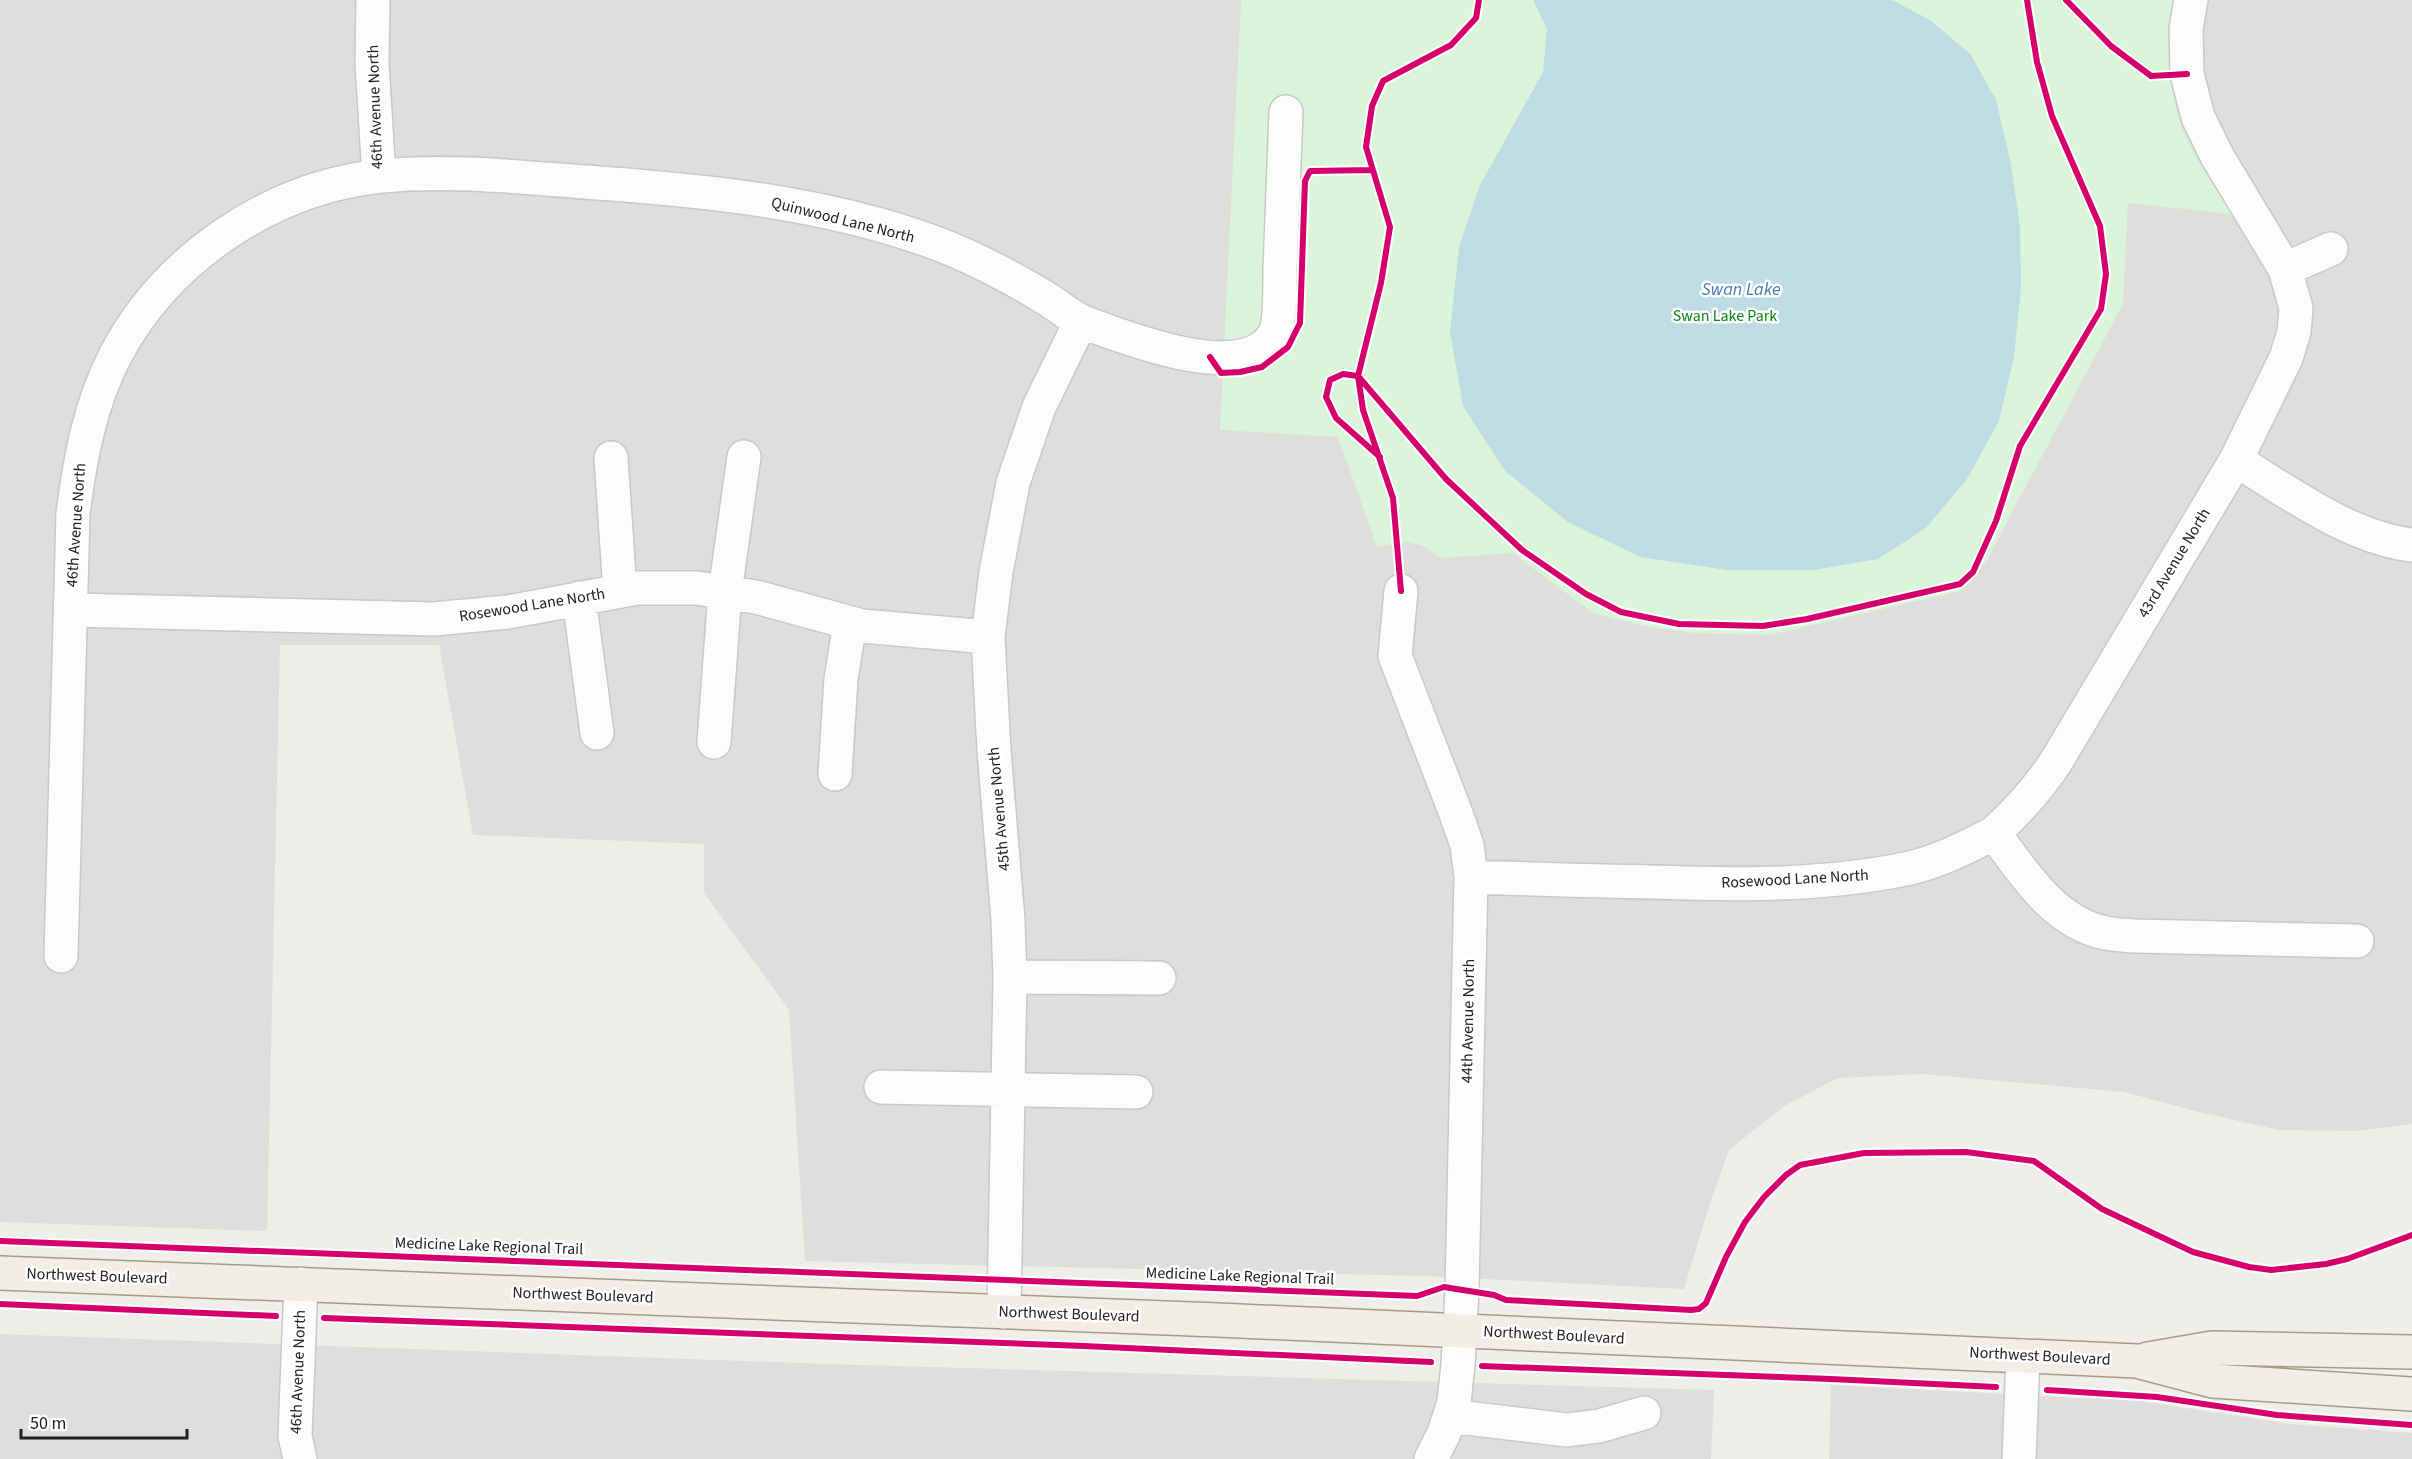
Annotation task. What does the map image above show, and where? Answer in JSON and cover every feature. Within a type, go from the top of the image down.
[{"type":"main road","name":"Northwest Boulevard","points":[[0,1273],[1460,1330],[2137,1361],[2213,1381],[2412,1394]]},
{"type":"main road","name":"Northwest Boulevard","points":[[2137,1361],[2212,1348],[2412,1352]]},
{"type":"street","name":"46th Avenue North","points":[[61,956],[73,514],[80,458],[94,406],[116,355],[146,308],[184,267],[226,233],[273,207],[325,186],[379,176],[372,64],[374,0]]},
{"type":"street","name":"43rd Avenue North","points":[[1994,833],[2041,786],[2236,460],[2286,358],[2294,332],[2296,308],[2285,269],[2217,156],[2198,117],[2187,74],[2186,29],[2191,0]]},
{"type":"street","name":"Quinwood Lane North","points":[[379,176],[443,174],[646,186],[796,205],[866,222],[933,242],[998,271],[1081,321],[1144,344],[1179,353],[1210,357],[1242,356],[1262,348],[1276,334],[1280,292],[1286,112]]},
{"type":"street","points":[[2285,269],[2331,249]]},
{"type":"street","name":"45th Avenue North","points":[[1004,1312],[1010,977],[988,637],[996,572],[1013,483],[1039,407],[1081,321]]},
{"type":"street","points":[[714,742],[725,592],[744,457]]},
{"type":"street","points":[[611,458],[620,591]]},
{"type":"street","points":[[2236,460],[2319,511],[2361,531],[2412,545]]},
{"type":"street","name":"Rosewood Lane North","points":[[70,610],[434,619],[508,612],[637,588],[697,588],[756,597],[862,626],[988,637]]},
{"type":"street","name":"44th Avenue North","points":[[1401,591],[1395,656],[1467,845],[1471,877],[1460,1330],[1455,1402],[1431,1459]]},
{"type":"street","points":[[579,598],[597,733]]},
{"type":"street","points":[[835,774],[841,679],[850,623]]},
{"type":"street","points":[[1994,833],[2033,886],[2054,905],[2078,922],[2105,933],[2134,936],[2357,941]]},
{"type":"street","name":"Rosewood Lane North","points":[[1471,877],[1705,884],[1778,883],[1863,877],[1912,867],[1957,853],[1994,833]]},
{"type":"street","points":[[1010,977],[1159,978]]},
{"type":"street","points":[[881,1087],[1136,1092]]},
{"type":"street","name":"46th Avenue North","points":[[300,1459],[295,1436],[301,1284]]},
{"type":"street","points":[[2019,1459],[2023,1356]]},
{"type":"street","points":[[1449,1416],[1567,1430],[1599,1426],[1644,1413]]},
{"type":"shaded area","points":[[0,0],[2412,0],[2412,1124],[2356,1131],[2279,1130],[2124,1092],[1922,1074],[1838,1078],[1786,1105],[1729,1150],[1684,1289],[1424,1276],[805,1261],[789,1010],[704,893],[704,844],[473,835],[439,645],[280,645],[267,1231],[0,1222]]},
{"type":"shaded area","points":[[0,1334],[828,1364],[1714,1390],[1711,1459],[0,1459]]},
{"type":"shaded area","points":[[1831,1385],[2140,1401],[2290,1424],[2412,1433],[2412,1459],[1829,1459]]},
{"type":"green space","name":"Swan Lake Park","points":[[1241,0],[2174,0],[2170,58],[2178,115],[2192,150],[2232,214],[2128,203],[2123,304],[1984,565],[1961,591],[1769,635],[1695,633],[1644,626],[1593,613],[1513,553],[1441,558],[1423,546],[1407,542],[1377,547],[1338,437],[1220,430]]},
{"type":"water","name":"Swan Lake","points":[[1533,0],[1892,0],[1930,20],[1971,55],[1996,100],[2011,164],[2020,227],[2021,288],[2014,357],[1999,421],[1967,479],[1926,528],[1878,559],[1814,570],[1727,570],[1640,557],[1568,522],[1505,471],[1463,406],[1450,332],[1459,247],[1480,185],[1543,72],[1547,29]]},
{"type":"cycle path","points":[[1479,0],[1476,18],[1451,45],[1383,81],[1372,106],[1366,147],[1390,227],[1381,283],[1358,376],[1446,479],[1522,550],[1586,594],[1621,612],[1679,624],[1763,626],[1807,619],[1960,584],[1973,572],[1996,521],[2020,446],[2101,309],[2106,274],[2100,226],[2052,116],[2037,62],[2027,0]]},
{"type":"cycle path","points":[[2066,0],[2111,46],[2151,76],[2187,74]]},
{"type":"cycle path","points":[[1210,357],[1221,373],[1240,372],[1262,367],[1288,347],[1300,323],[1305,181],[1310,171],[1371,170]]},
{"type":"cycle path","points":[[1380,457],[1336,418],[1326,397],[1330,380],[1343,374],[1358,376],[1363,410],[1393,498],[1401,591]]},
{"type":"cycle path","name":"Medicine Lake Regional Trail","points":[[0,1241],[1417,1296],[1444,1287],[1494,1295],[1506,1300],[1691,1310],[1699,1309],[1706,1303],[1726,1257],[1745,1222],[1764,1197],[1786,1175],[1800,1165],[1864,1153],[1966,1152],[2034,1161],[2102,1209],[2193,1252],[2249,1267],[2271,1270],[2326,1264],[2347,1259],[2412,1235]]},
{"type":"cycle path","points":[[0,1304],[276,1316]]},
{"type":"cycle path","points":[[324,1318],[1084,1346],[1431,1362]]},
{"type":"cycle path","points":[[1482,1366],[1996,1387]]},
{"type":"cycle path","points":[[2047,1390],[2157,1397],[2277,1415],[2412,1425]]}]
